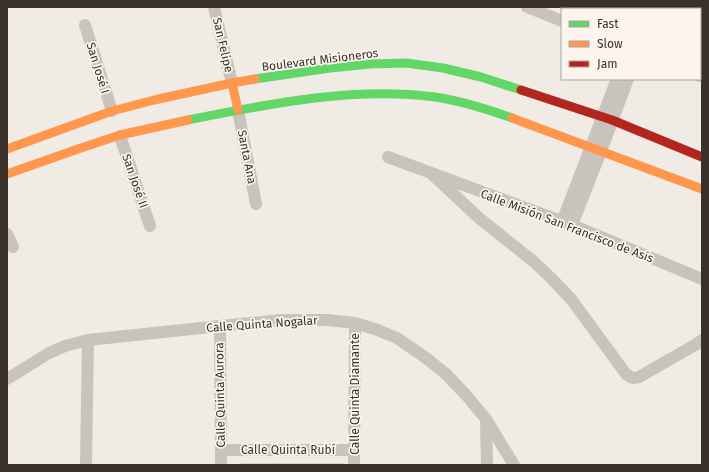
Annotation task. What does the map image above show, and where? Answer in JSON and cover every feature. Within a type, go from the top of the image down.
[{"type":"street","name":"San Felipe","points":[[214,7],[232,83]]},
{"type":"street","points":[[527,7],[561,21]]},
{"type":"street","name":"San José I","points":[[85,24],[112,111]]},
{"type":"street","name":"Boulevard Misioneros","points":[[7,150],[112,111],[154,100],[232,83],[330,68],[370,64],[406,63],[443,68],[481,77],[607,119],[702,158]]},
{"type":"street","points":[[567,223],[607,119],[617,80]]},
{"type":"street","points":[[607,119],[627,80]]},
{"type":"street","points":[[232,83],[238,110]]},
{"type":"street","points":[[7,174],[120,136],[174,122],[306,99],[400,93],[431,96],[482,107],[702,189]]},
{"type":"street","name":"Santa Ana","points":[[238,110],[256,204]]},
{"type":"street","name":"San José II","points":[[120,136],[150,226]]},
{"type":"street","name":"Calle Misión San Francisco de Asís","points":[[388,157],[567,223],[702,279]]},
{"type":"street","name":"Calle Misión San Francisco de Asís","points":[[432,174],[479,218],[552,278],[571,299],[630,378],[634,379],[639,377],[702,340]]},
{"type":"street","points":[[7,234],[13,247]]},
{"type":"street","name":"Calle Quinta Nogalar","points":[[7,379],[54,350],[88,340],[281,320],[328,320],[355,323],[397,338],[446,374],[486,419],[514,465]]},
{"type":"street","name":"Calle Quinta Diamante","points":[[354,465],[355,323]]},
{"type":"street","name":"Calle Quinta Aurora","points":[[220,326],[221,465]]},
{"type":"street","points":[[86,465],[88,340]]},
{"type":"street","points":[[486,419],[487,465]]},
{"type":"street","name":"Calle Quinta Rubí","points":[[221,450],[354,450]]},
{"type":"green space","points":[[241,463],[345,463],[345,465],[241,465]]},
{"type":"traffic: fast","points":[[255,79],[330,68],[370,64],[406,63],[443,68],[481,77],[521,90]]},
{"type":"traffic: fast","points":[[188,120],[311,98],[373,94],[404,94],[435,97],[493,111],[512,118]]},
{"type":"traffic: slow","points":[[7,149],[112,111],[154,100],[255,79]]},
{"type":"traffic: slow","points":[[232,83],[238,110]]},
{"type":"traffic: slow","points":[[512,118],[702,189]]},
{"type":"traffic: slow","points":[[7,174],[120,135],[188,120]]},
{"type":"traffic: jam","points":[[521,90],[612,120],[702,157]]}]
